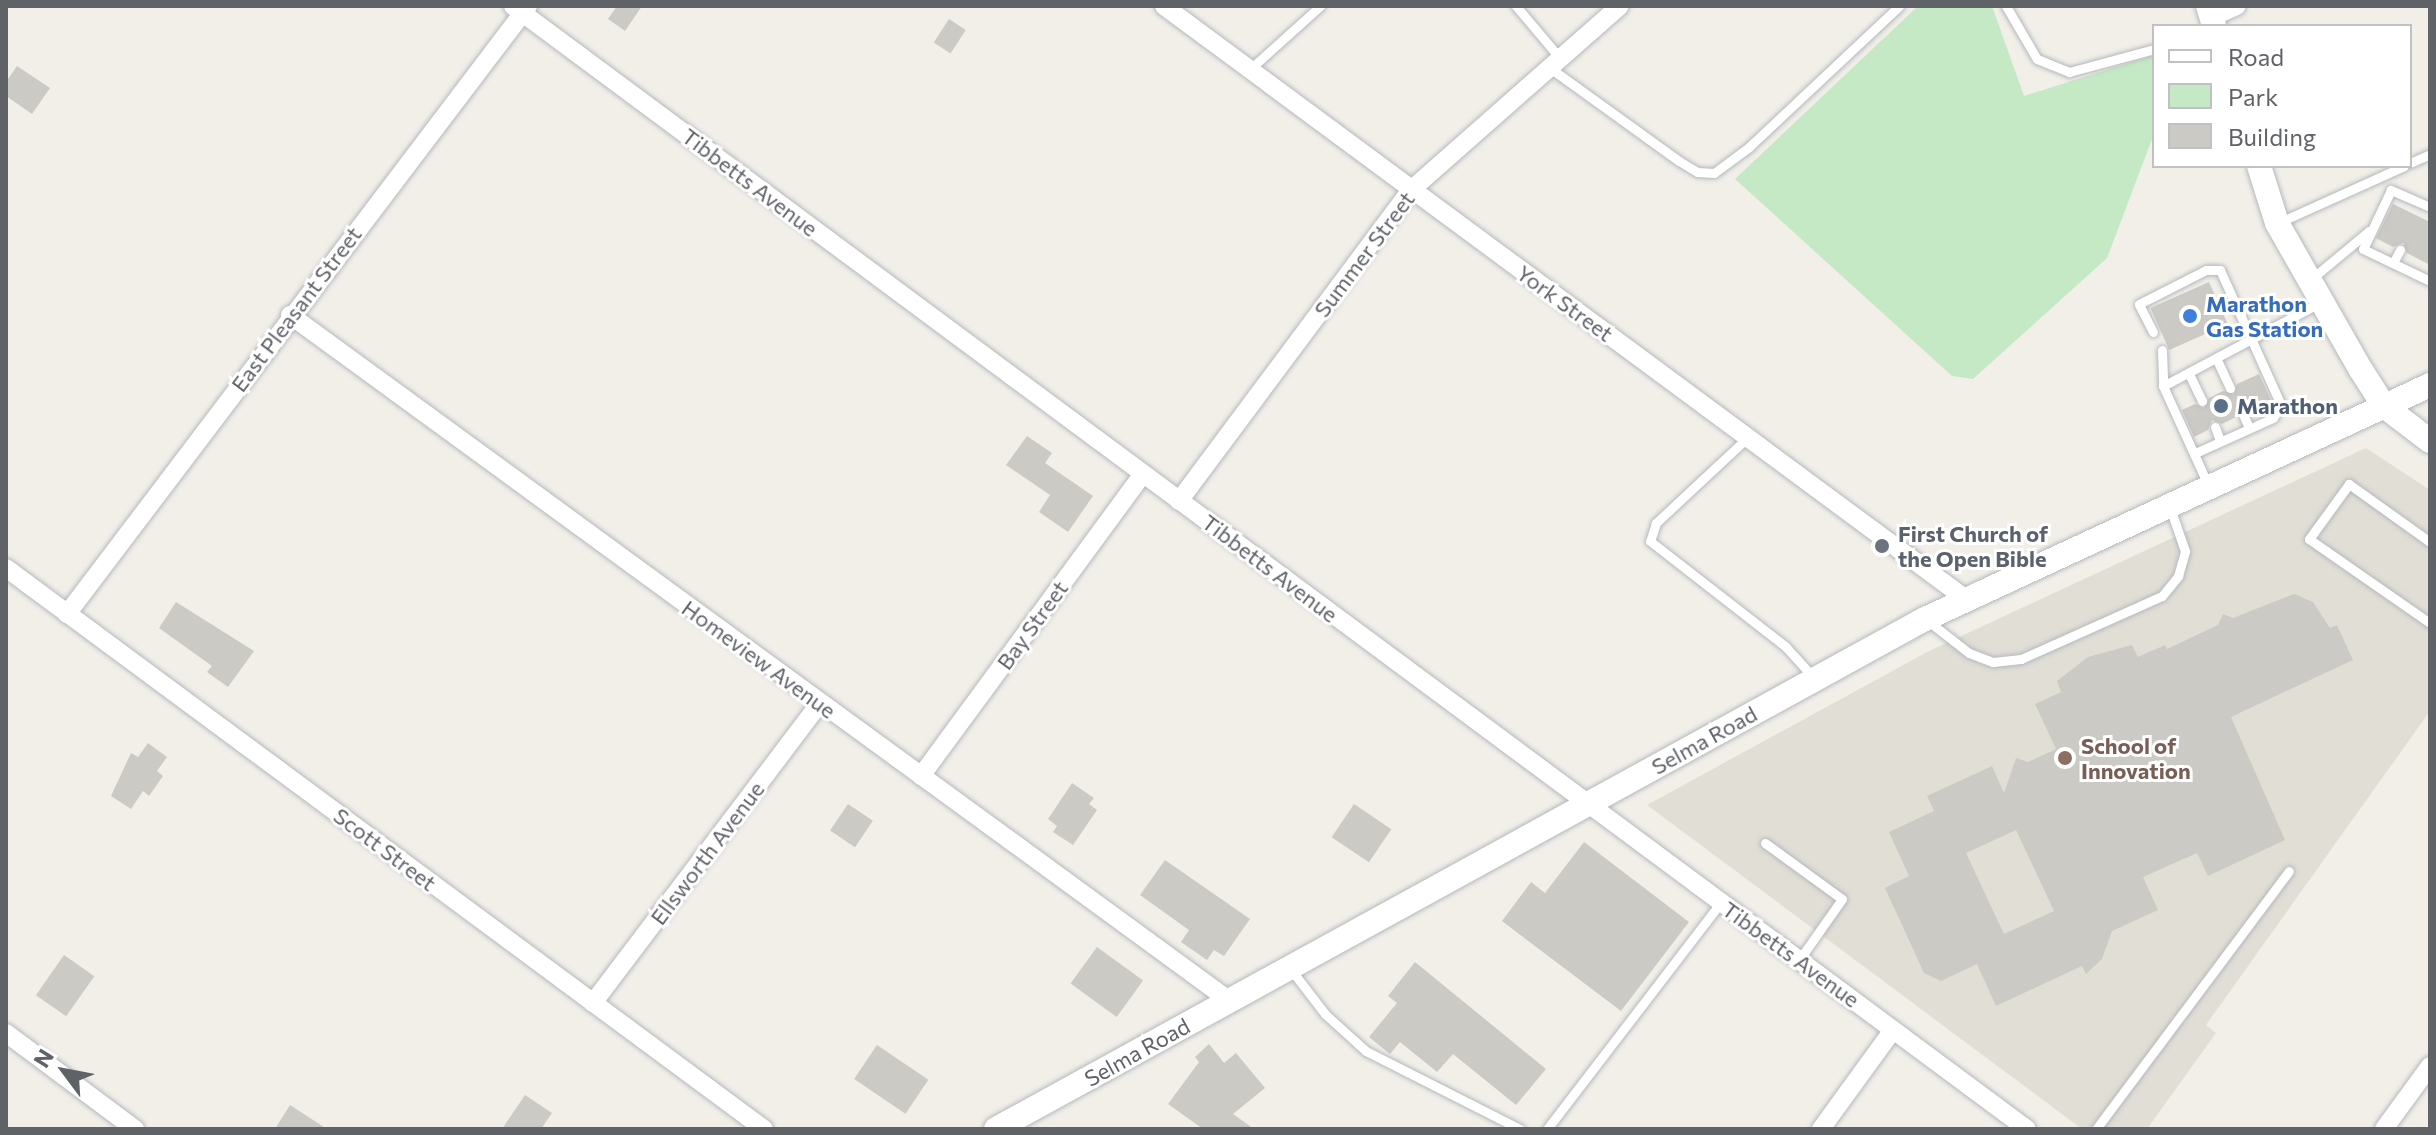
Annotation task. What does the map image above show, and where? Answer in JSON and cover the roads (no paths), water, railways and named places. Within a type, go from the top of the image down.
[{"type":"street","name":"York Street","points":[[1164,6],[1966,599]]},
{"type":"street","name":"Summer Street","points":[[1179,501],[1411,190],[1620,6]]},
{"type":"street","points":[[2211,16],[2237,6]]},
{"type":"street","name":"East Pleasant Street","points":[[67,614],[521,8]]},
{"type":"street","name":"Tibbetts Avenue","points":[[521,8],[1179,501],[2027,1129]]},
{"type":"street","points":[[2260,168],[2277,223],[2384,406],[2430,441]]},
{"type":"street","name":"Homeview Avenue","points":[[290,315],[1230,1001]]},
{"type":"street","name":"Selma Road","points":[[996,1129],[1925,619],[2430,385]]},
{"type":"street","name":"Bay Street","points":[[921,776],[1143,474]]},
{"type":"street","name":"Scott Street","points":[[6,568],[764,1129]]},
{"type":"street","name":"Ellsworth Avenue","points":[[593,1003],[820,703]]},
{"type":"street","points":[[1821,1129],[1893,1030]]},
{"type":"street","points":[[6,1033],[135,1129]]},
{"type":"street","points":[[2384,1129],[2430,1066]]},
{"type":"lane","points":[[1249,70],[1320,6]]},
{"type":"lane","points":[[1516,6],[1555,63],[1679,161],[1697,172],[1714,173],[1749,147],[1899,6]]},
{"type":"lane","points":[[2006,6],[2037,59],[2069,72],[2152,50]]},
{"type":"lane","points":[[2277,223],[2400,168]]},
{"type":"lane","points":[[2416,215],[2426,205],[2391,190],[2363,249],[2430,281]]},
{"type":"lane","points":[[2163,386],[2253,342],[2315,292],[2372,228]]},
{"type":"lane","points":[[2393,263],[2400,250]]},
{"type":"lane","points":[[2153,332],[2139,304],[2206,270],[2220,270],[2281,405],[2273,418],[2195,453]]},
{"type":"lane","points":[[2162,350],[2163,386],[2209,487]]},
{"type":"lane","points":[[2217,360],[2230,388]]},
{"type":"lane","points":[[2189,374],[2202,401]]},
{"type":"lane","points":[[2243,414],[2249,428]]},
{"type":"lane","points":[[2215,427],[2220,441]]},
{"type":"lane","points":[[1747,438],[1656,523],[1650,541],[1786,647],[1815,679]]},
{"type":"lane","points":[[2430,542],[2349,484],[2309,539],[2430,623]]},
{"type":"lane","points":[[1925,619],[1969,653],[1993,662],[2021,659],[2162,596],[2178,576],[2185,551],[2169,505]]},
{"type":"lane","points":[[1765,843],[1842,899],[1799,960]]},
{"type":"lane","points":[[2096,1129],[2289,871]]},
{"type":"lane","points":[[1547,1129],[1721,902]]},
{"type":"lane","points":[[1290,968],[1325,1014],[1366,1051],[1520,1129]]},
{"type":"place","name":"Marathon Gas Station","points":[[2190,316]]},
{"type":"place","name":"Marathon","points":[[2221,406]]},
{"type":"place","name":"First Church of the Open Bible","points":[[1882,546]]},
{"type":"place","name":"School of Innovation","points":[[2065,758]]}]
